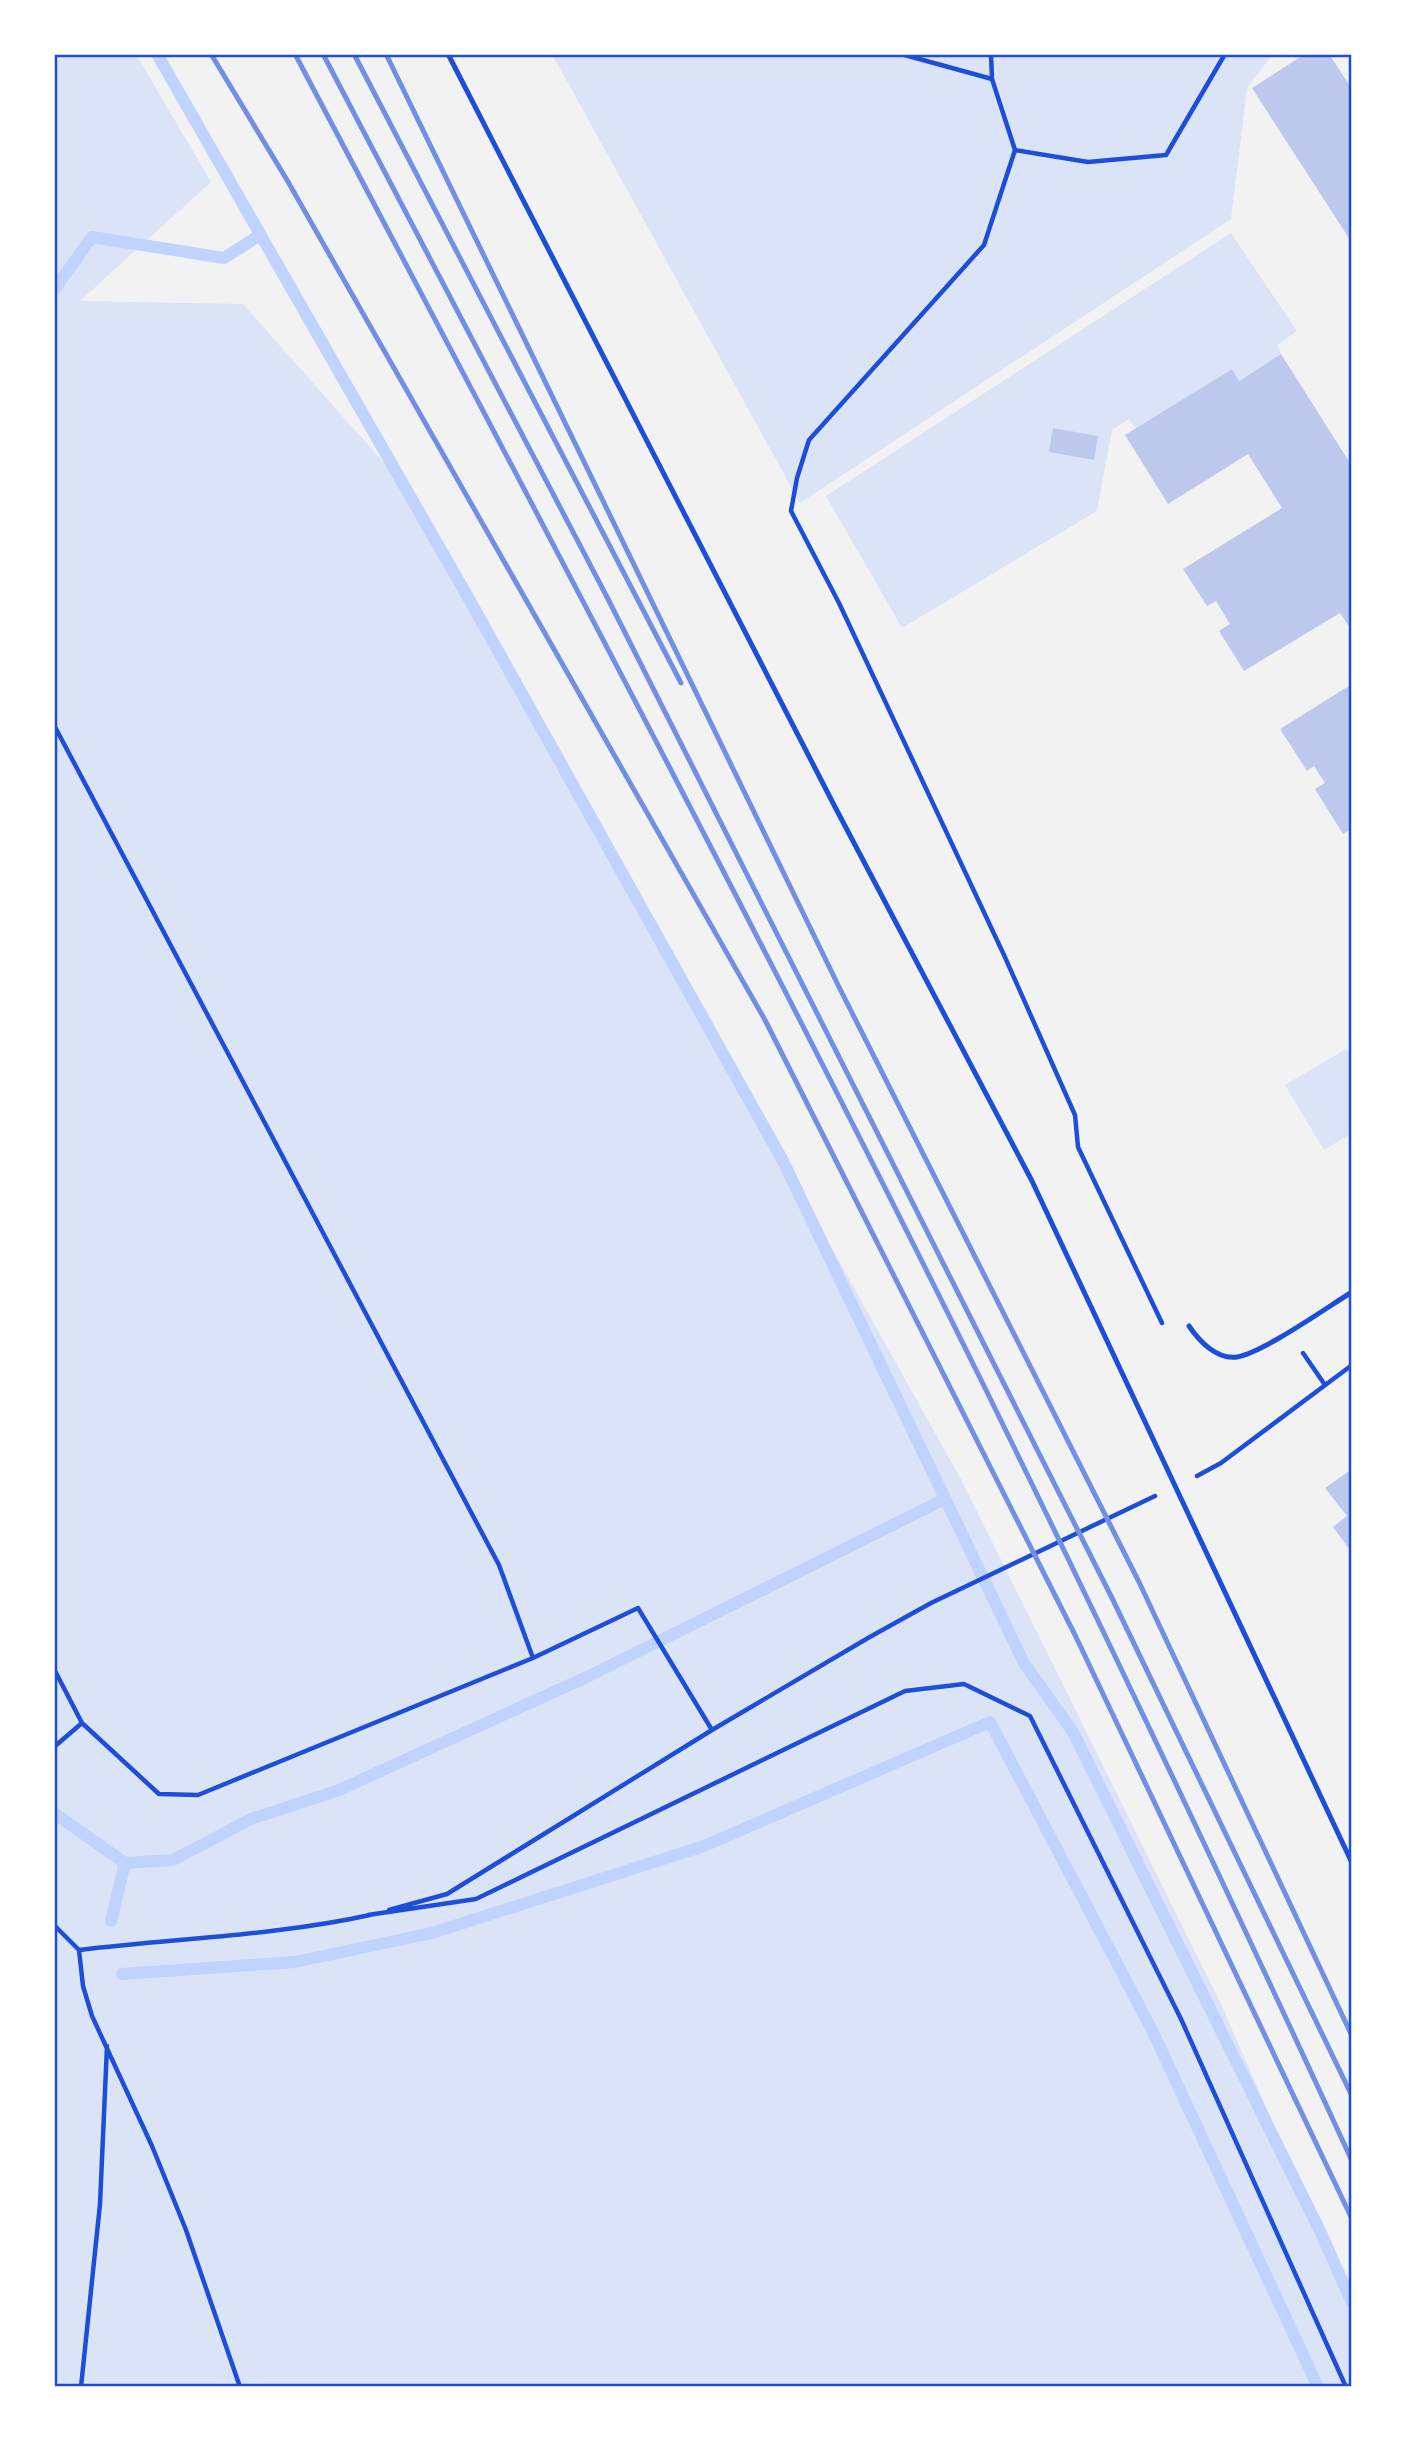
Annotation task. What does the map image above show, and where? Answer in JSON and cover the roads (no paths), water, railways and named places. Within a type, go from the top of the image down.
[{"type":"lane","points":[[449,54],[834,805],[1032,1181],[1352,1863]]},
{"type":"lane","points":[[1189,1326],[1198,1340],[1207,1347],[1225,1356],[1237,1357],[1268,1344],[1352,1292]]},
{"type":"waterway","points":[[157,54],[469,599],[783,1161],[1024,1663],[1073,1732],[1321,2233],[1352,2303]]},
{"type":"waterway","points":[[54,290],[92,237],[224,258],[260,235]]},
{"type":"waterway","points":[[54,1813],[125,1863],[173,1860],[251,1819],[339,1790],[589,1676],[945,1499]]},
{"type":"waterway","points":[[122,1974],[295,1962],[432,1933],[704,1846],[990,1722],[1152,2030],[1318,2387]]},
{"type":"waterway","points":[[111,1921],[125,1863]]},
{"type":"railway","points":[[211,54],[287,180],[765,1020],[1076,1637],[1352,2219]]},
{"type":"railway","points":[[295,54],[645,720],[902,1222],[1125,1678],[1352,2161]]},
{"type":"railway","points":[[323,54],[607,597],[1112,1598],[1352,2096]]},
{"type":"railway","points":[[354,54],[681,683]]},
{"type":"railway","points":[[386,54],[839,987],[1139,1582],[1352,2036]]}]
